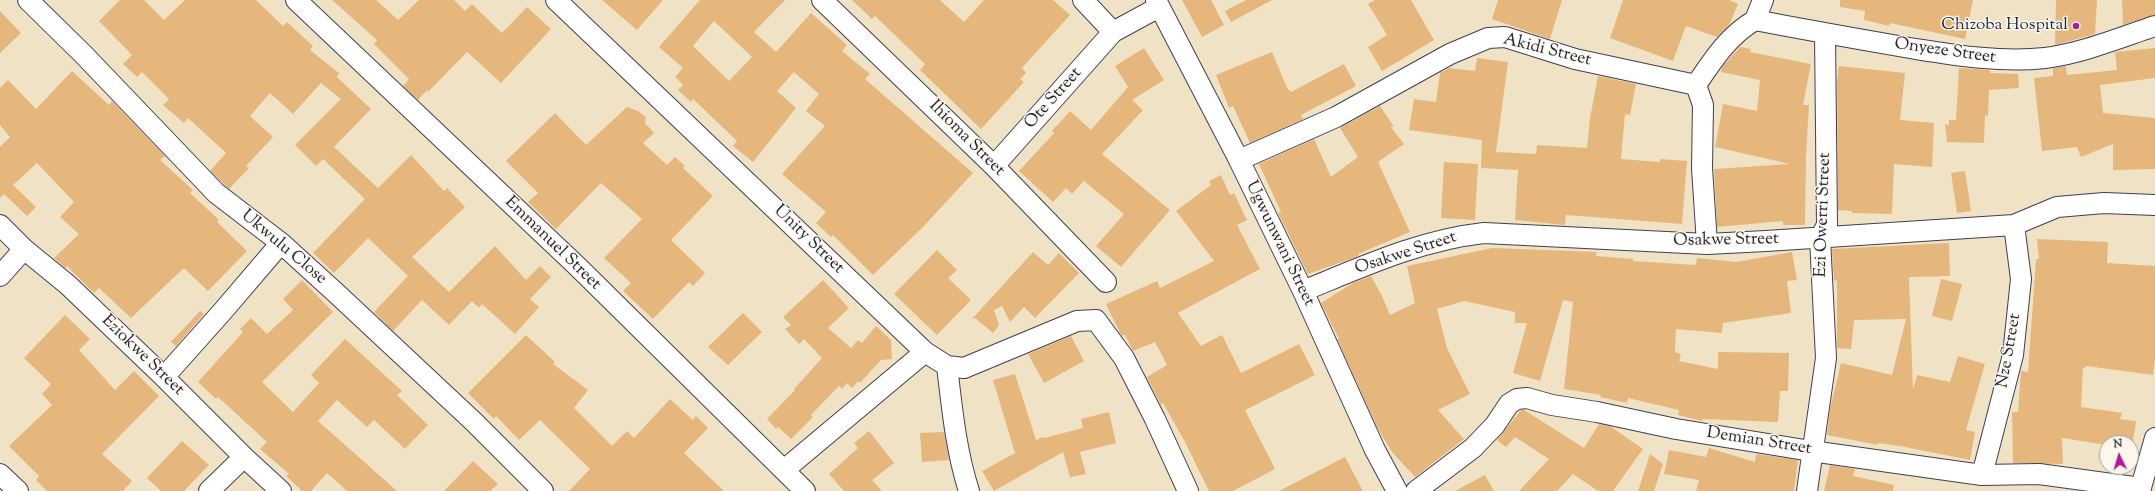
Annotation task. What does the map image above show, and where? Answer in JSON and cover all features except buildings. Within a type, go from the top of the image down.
[{"type":"street","name":"Ukwulu Close","points":[[28,0],[84,55],[216,193],[282,243],[474,422],[543,491]]},
{"type":"street","name":"Emmanuel Street","points":[[296,0],[578,267],[805,491]]},
{"type":"street","name":"Unity Street","points":[[556,0],[925,352],[947,366],[964,368],[1077,321],[1096,320],[1124,358],[1155,419],[1188,491]]},
{"type":"street","name":"Ihioma Street","points":[[822,0],[994,166],[1106,282]]},
{"type":"street","points":[[1083,0],[1113,32]]},
{"type":"street","points":[[1707,244],[1702,168],[1703,105],[1696,85],[1721,48],[1734,34],[1755,20],[1763,0]]},
{"type":"street","name":"Ote Street","points":[[994,166],[1113,32],[1157,4]]},
{"type":"street","name":"Ugwunwani Street","points":[[1157,4],[1238,160],[1303,291],[1375,450],[1397,491]]},
{"type":"street","name":"Onyeze Street","points":[[1755,20],[1825,34],[1932,51],[2008,60],[2045,58],[2083,50],[2155,26]]},
{"type":"street","name":"Ezi Owerri Street","points":[[1806,491],[1826,358],[1820,238],[1827,225],[1825,34]]},
{"type":"street","name":"Akidi Street","points":[[1238,160],[1336,118],[1450,54],[1488,38],[1505,37],[1575,59],[1696,85]]},
{"type":"street","name":"Osakwe Street","points":[[1303,291],[1388,256],[1456,236],[1484,233],[1707,244],[2014,225],[2057,207],[2104,203],[2155,205]]},
{"type":"street","name":"Eziokwe Street","points":[[0,225],[24,249],[68,285],[164,377],[244,457],[281,491]]},
{"type":"street","name":"Nze Street","points":[[1982,475],[2013,355],[2021,279],[2014,225]]},
{"type":"street","points":[[164,377],[282,243]]},
{"type":"street","points":[[0,276],[24,249]]},
{"type":"street","points":[[784,470],[925,352]]},
{"type":"street","points":[[947,366],[952,409],[963,472],[969,491]]},
{"type":"street","name":"Demian Street","points":[[1416,491],[1473,448],[1495,425],[1510,404],[1517,399],[1527,398],[1552,406],[1597,412],[1676,429],[1811,451],[1982,475],[2039,474],[2141,489]]},
{"type":"street","points":[[2141,489],[2155,438]]},
{"type":"street","points":[[209,491],[244,457]]},
{"type":"street","points":[[0,474],[18,491]]},
{"type":"place","name":"Chizoba Hospital","points":[[2076,26]]}]
